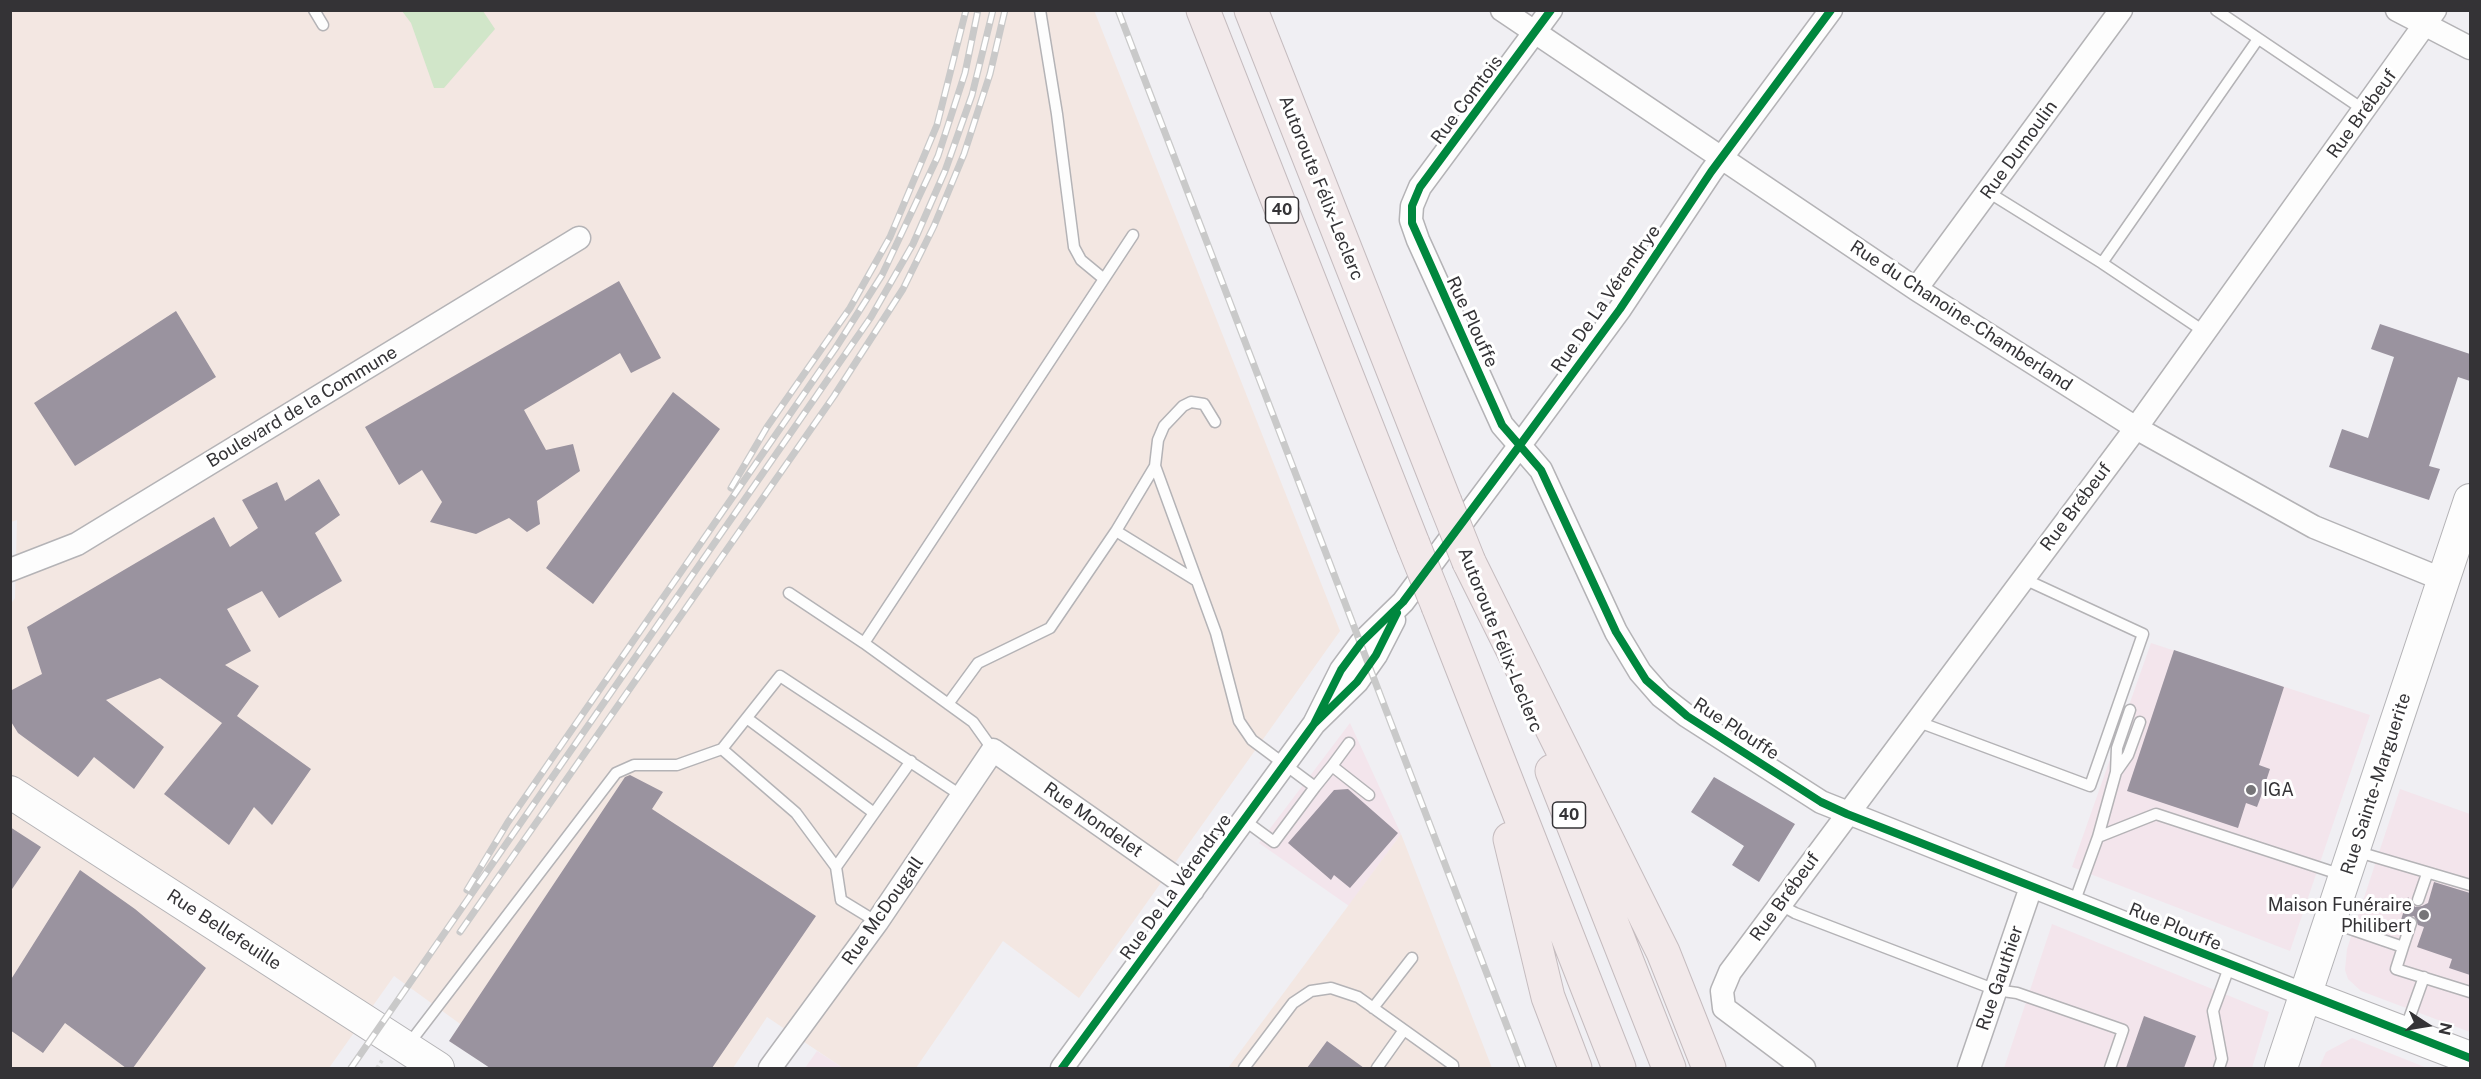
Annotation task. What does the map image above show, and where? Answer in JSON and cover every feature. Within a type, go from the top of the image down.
[{"type":"highway","name":"40","points":[[1203,10],[1619,1068]]},
{"type":"highway","name":"Autoroute Félix-Leclerc","points":[[1251,10],[1669,1068]]},
{"type":"highway","points":[[1469,562],[1663,952],[1709,1068]]},
{"type":"highway","points":[[1481,718],[1548,997],[1575,1068]]},
{"type":"street","name":"Rue du Chanoine-Chamberland","points":[[1502,10],[1916,290],[2136,428],[2314,527],[2444,579]]},
{"type":"street","name":"Rue Comtois","points":[[1412,210],[1423,184],[1551,10]]},
{"type":"street","name":"Rue De La Vérendrye","points":[[1062,1068],[1314,724],[1357,682],[1376,655],[1403,602],[1620,309],[1720,159],[1831,10]]},
{"type":"street","name":"Rue Dumoulin","points":[[1916,290],[2121,10]]},
{"type":"street","points":[[2397,10],[2430,19],[2470,48]]},
{"type":"street","name":"Rue Brébeuf","points":[[1804,1068],[1729,1013],[1722,1004],[1723,987],[1730,972],[1915,721],[2136,428],[2430,19]]},
{"type":"street","name":"Rue Plouffe","points":[[1412,210],[1413,227],[1418,240],[1502,425],[1541,470],[1616,632],[1633,663],[1653,688],[1697,722],[1821,802],[1846,814],[2305,995]]},
{"type":"street","name":"Boulevard de la Commune","points":[[14,567],[77,544],[579,238]]},
{"type":"street","name":"Rue Sainte-Marguerite","points":[[2281,1068],[2470,500]]},
{"type":"street","name":"Rue McDougall","points":[[770,1068],[877,922],[993,750]]},
{"type":"street","name":"Rue Mondelet","points":[[993,750],[1192,890]]},
{"type":"street","name":"Rue Bellefeuille","points":[[10,792],[438,1068]]},
{"type":"street","name":"Rue Gauthier","points":[[1969,1068],[2031,887]]},
{"type":"street","points":[[2305,995],[2456,1056]]},
{"type":"lane","points":[[314,10],[323,25]]},
{"type":"lane","points":[[1040,10],[1057,114],[1074,247],[1090,270],[1104,279]]},
{"type":"lane","points":[[2216,10],[2364,111]]},
{"type":"lane","points":[[2102,263],[2258,39]]},
{"type":"lane","points":[[1988,192],[2102,263],[2205,332]]},
{"type":"lane","points":[[864,643],[1133,235]]},
{"type":"lane","points":[[948,704],[978,663],[1050,628],[1116,531],[1155,466],[1158,440],[1164,426],[1183,406],[1191,402],[1204,404],[1215,422]]},
{"type":"lane","points":[[1155,466],[1216,633],[1239,722],[1252,740],[1315,788]]},
{"type":"lane","points":[[1116,531],[1197,581]]},
{"type":"lane","points":[[1915,721],[2090,786],[2143,634],[2022,578]]},
{"type":"lane","points":[[789,593],[864,643],[973,722],[993,750]]},
{"type":"lane","points":[[406,1047],[616,773],[634,765],[677,765],[722,749],[780,676],[911,760],[962,796]]},
{"type":"lane","points":[[2074,904],[2098,837],[2116,772],[2117,748],[2130,710]]},
{"type":"lane","points":[[748,719],[874,813]]},
{"type":"lane","points":[[2116,772],[2128,755],[2140,722]]},
{"type":"lane","points":[[1244,820],[1274,842],[1349,743]]},
{"type":"lane","points":[[722,749],[796,813],[836,867],[841,900],[877,922]]},
{"type":"lane","points":[[836,867],[911,760]]},
{"type":"lane","points":[[1332,766],[1369,795]]},
{"type":"lane","points":[[2098,837],[2156,814],[2350,863],[2438,874],[2470,885]]},
{"type":"lane","points":[[2418,900],[2427,874]]},
{"type":"lane","points":[[1779,904],[1796,913],[1996,990],[2017,993],[2123,1030],[2110,1068]]},
{"type":"lane","points":[[2330,922],[2403,947]]},
{"type":"lane","points":[[2411,923],[2396,969],[2470,992]]},
{"type":"lane","points":[[1374,1008],[1412,958]]},
{"type":"lane","points":[[2219,1068],[2222,1059],[2213,1011],[2230,965]]},
{"type":"lane","points":[[2403,1033],[2424,977]]},
{"type":"lane","points":[[1244,1068],[1293,1003],[1311,991],[1324,988],[1345,990],[1453,1065],[1453,1068]]},
{"type":"lane","points":[[1377,1068],[1404,1030]]},
{"type":"shaded area","points":[[1094,10],[1340,631],[1079,998],[1003,941],[916,1068],[843,1068],[767,1017],[733,1068],[521,1068],[394,976],[329,1068],[11,1068],[10,605],[15,598],[17,520],[11,522],[11,11]]},
{"type":"shaded area","points":[[2151,643],[2370,715],[2290,951],[2072,867]]},
{"type":"shaded area","points":[[1350,723],[1401,834],[1349,906],[1259,843]]},
{"type":"shaded area","points":[[2400,789],[2470,814],[2470,1032],[2361,991],[2348,979],[2345,970],[2347,949]]},
{"type":"shaded area","points":[[1401,834],[1492,1068],[1228,1068],[1348,906]]},
{"type":"shaded area","points":[[2052,924],[2269,1012],[2252,1068],[2004,1068]]},
{"type":"shaded area","points":[[2352,1038],[2427,1068],[2319,1068],[2326,1052]]},
{"type":"shaded area","points":[[817,1051],[843,1068],[805,1068]]},
{"type":"green space","points":[[402,11],[483,11],[495,29],[444,88],[434,88],[411,23]]},
{"type":"building","points":[[619,281],[661,358],[631,373],[620,353],[524,410],[546,450],[573,444],[580,471],[537,501],[540,524],[527,532],[509,518],[476,534],[430,522],[442,502],[422,470],[399,485],[365,427]]},
{"type":"building","points":[[176,311],[216,377],[75,466],[34,403]]},
{"type":"building","points":[[2380,324],[2470,354],[2470,381],[2458,377],[2429,466],[2440,469],[2429,500],[2329,467],[2342,429],[2368,438],[2394,357],[2371,349]]},
{"type":"building","points":[[673,392],[720,429],[593,604],[546,568]]},
{"type":"building","points":[[319,479],[340,515],[315,533],[342,581],[279,618],[262,591],[227,609],[251,651],[225,665],[259,686],[237,716],[311,769],[272,825],[254,807],[229,845],[164,794],[222,723],[160,678],[106,700],[164,747],[134,789],[94,757],[78,777],[18,733],[10,720],[10,691],[42,674],[27,627],[214,517],[230,547],[258,528],[242,500],[277,482],[285,501]]},
{"type":"building","points":[[2174,650],[2284,687],[2259,765],[2270,769],[2257,807],[2246,803],[2238,828],[2127,791]]},
{"type":"building","points":[[630,775],[663,792],[652,809],[816,916],[712,1068],[490,1068],[449,1041],[625,777]]},
{"type":"building","points":[[1714,777],[1795,824],[1759,882],[1732,865],[1744,846],[1691,812]]},
{"type":"building","points":[[1348,789],[1398,833],[1350,888],[1334,875],[1331,880],[1288,843],[1334,790]]},
{"type":"building","points":[[10,827],[41,847],[10,892]]},
{"type":"building","points":[[80,870],[135,909],[206,968],[133,1068],[126,1068],[65,1023],[43,1053],[10,1030],[10,981]]},
{"type":"building","points":[[2434,882],[2470,893],[2470,975],[2449,968],[2452,959],[2417,947],[2424,927],[2418,925],[2414,916],[2401,920],[2408,897],[2415,907],[2428,903]]},
{"type":"building","points":[[2144,1016],[2196,1036],[2184,1068],[2126,1068]]},
{"type":"building","points":[[1327,1041],[1364,1068],[1307,1068]]},
{"type":"railway","points":[[731,488],[767,427],[850,308],[890,237],[937,125],[966,10]]},
{"type":"railway","points":[[467,890],[508,822],[835,349],[882,275],[938,156],[965,73],[978,10]]},
{"type":"railway","points":[[351,1068],[871,317],[913,244],[945,171],[972,95],[993,10]]},
{"type":"railway","points":[[460,932],[834,396],[903,289],[934,226],[964,154],[990,74],[1005,10]]},
{"type":"railway","points":[[1118,10],[1523,1068]]},
{"type":"cycle path","points":[[1551,10],[1420,187],[1412,206],[1412,223],[1502,425],[1541,470],[1616,632],[1646,680],[1687,716],[1821,802],[1847,814],[2470,1058]]},
{"type":"cycle path","points":[[1314,724],[1341,670],[1361,643],[1403,602],[1520,445],[1620,309],[1711,172],[1831,10]]},
{"type":"cycle path","points":[[1062,1068],[1314,724],[1357,682],[1376,655],[1397,613]]},
{"type":"place","name":"IGA","points":[[2251,790]]},
{"type":"place","name":"Maison Funéraire Philibert","points":[[2424,915]]}]
